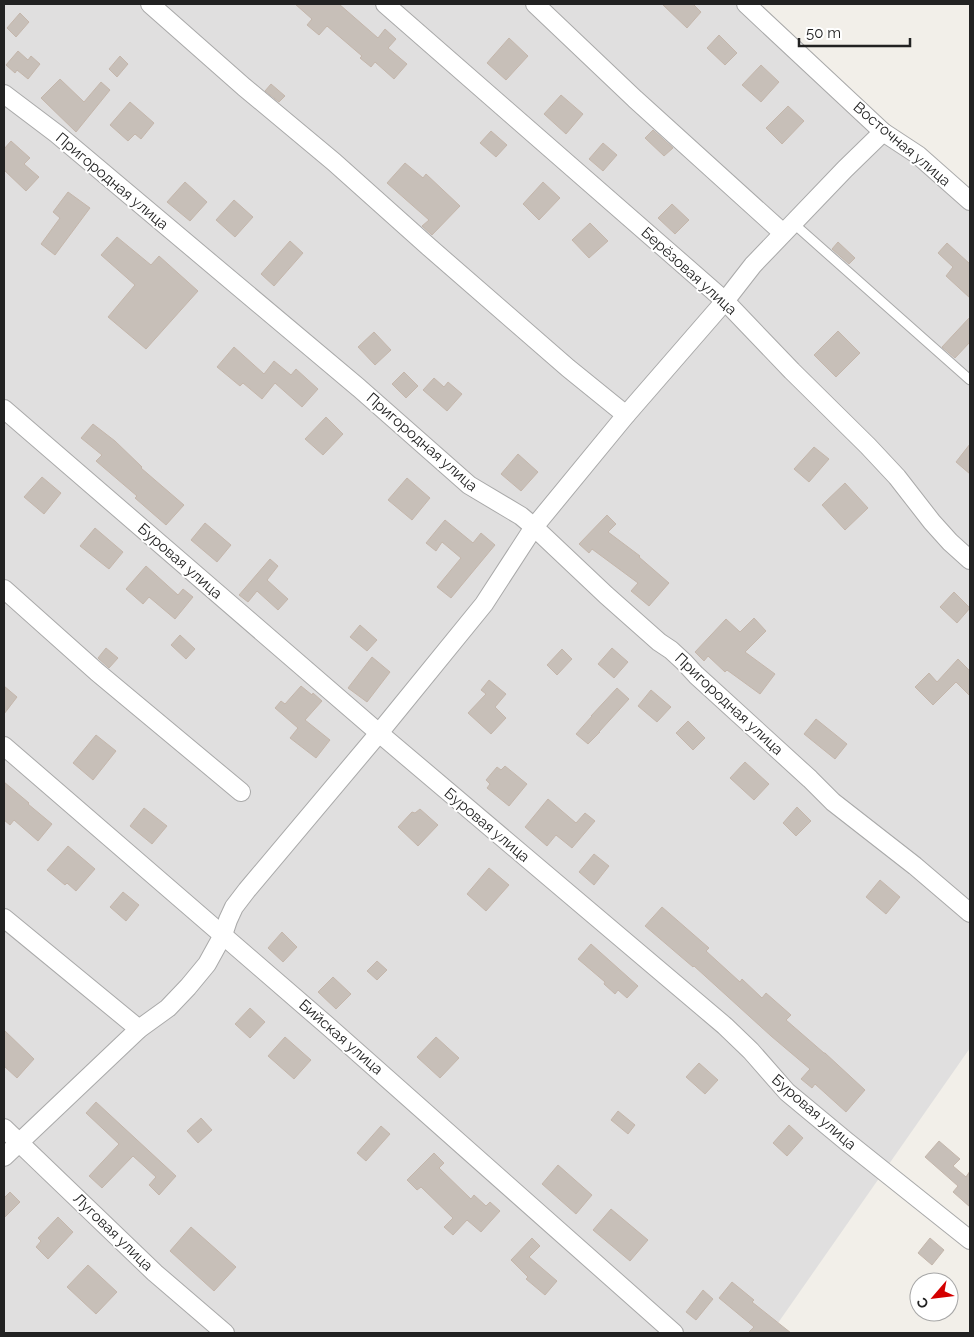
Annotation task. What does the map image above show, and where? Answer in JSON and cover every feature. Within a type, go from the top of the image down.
[{"type":"street","points":[[150,4],[244,87],[334,162],[568,368],[626,415]]},
{"type":"street","name":"Берёзовая улица","points":[[385,4],[725,301],[868,446],[897,477],[950,542],[970,560]]},
{"type":"street","points":[[535,4],[635,99],[788,228]]},
{"type":"street","name":"Восточная улица","points":[[746,4],[883,132],[918,155],[970,201]]},
{"type":"street","name":"Пригородная улица","points":[[4,94],[57,134],[351,382],[469,485],[521,516],[534,527],[606,596],[659,642],[671,650],[696,676],[833,802],[915,866],[970,913]]},
{"type":"street","points":[[4,1157],[139,1029],[168,1008],[208,964],[223,936],[234,907],[484,604],[534,527],[626,415],[753,266],[845,169],[883,132]]},
{"type":"street","name":"Буровая улица","points":[[4,409],[379,733],[725,1026],[751,1051],[787,1092],[970,1240]]},
{"type":"street","points":[[4,590],[97,672],[241,792]]},
{"type":"street","name":"Бийская улица","points":[[4,746],[330,1027],[674,1333]]},
{"type":"street","points":[[4,918],[139,1029]]},
{"type":"street","name":"Луговая улица","points":[[4,1128],[156,1273],[225,1333]]},
{"type":"lane","points":[[788,228],[970,380]]},
{"type":"shaded area","points":[[4,4],[752,4],[970,211],[970,1048],[771,1333],[4,1333]]},
{"type":"building","points":[[295,4],[339,4],[378,38],[385,29],[396,39],[388,48],[407,64],[394,79],[375,62],[371,67],[360,58],[362,56],[327,26],[319,35],[307,25],[312,19]]},
{"type":"building","points":[[662,4],[693,4],[701,12],[687,28]]},
{"type":"building","points":[[20,13],[29,22],[16,37],[7,28]]},
{"type":"building","points":[[719,35],[737,53],[725,65],[707,48]]},
{"type":"building","points":[[509,38],[528,56],[506,80],[487,63]]},
{"type":"building","points":[[18,51],[28,60],[31,56],[40,64],[28,79],[17,70],[15,73],[6,65]]},
{"type":"building","points":[[120,56],[128,64],[117,77],[109,69]]},
{"type":"building","points":[[761,65],[779,82],[761,102],[742,85]]},
{"type":"building","points":[[60,79],[84,102],[101,82],[110,90],[76,132],[41,98]]},
{"type":"building","points":[[271,84],[285,96],[279,102],[265,91]]},
{"type":"building","points":[[561,95],[583,114],[566,134],[544,114]]},
{"type":"building","points":[[130,102],[154,123],[141,139],[135,134],[128,141],[110,125]]},
{"type":"building","points":[[788,106],[804,121],[782,144],[766,128]]},
{"type":"building","points":[[653,130],[673,148],[664,156],[645,138]]},
{"type":"building","points":[[491,131],[507,145],[496,157],[480,143]]},
{"type":"building","points":[[11,141],[30,158],[24,164],[39,177],[26,191],[4,170],[4,149]]},
{"type":"building","points":[[603,143],[617,155],[603,171],[589,159]]},
{"type":"building","points":[[405,163],[423,178],[426,174],[460,206],[432,235],[422,226],[429,220],[387,183]]},
{"type":"building","points":[[185,182],[207,202],[190,221],[167,202]]},
{"type":"building","points":[[543,182],[560,198],[539,220],[523,204]]},
{"type":"building","points":[[68,192],[90,208],[55,255],[41,244],[60,218],[53,212]]},
{"type":"building","points":[[234,200],[253,217],[235,237],[216,220]]},
{"type":"building","points":[[672,204],[689,220],[675,234],[658,218]]},
{"type":"building","points":[[590,223],[608,241],[589,258],[572,240]]},
{"type":"building","points":[[117,237],[151,265],[159,256],[198,291],[146,349],[108,317],[135,285],[101,255]]},
{"type":"building","points":[[290,241],[303,253],[274,286],[261,274]]},
{"type":"building","points":[[838,242],[855,258],[849,264],[832,249]]},
{"type":"building","points":[[947,243],[970,264],[970,298],[946,276],[953,267],[938,253]]},
{"type":"building","points":[[970,317],[970,342],[955,358],[942,347]]},
{"type":"building","points":[[838,331],[860,353],[836,377],[814,355]]},
{"type":"building","points":[[374,332],[391,350],[375,365],[358,347]]},
{"type":"building","points":[[234,347],[264,374],[274,361],[291,375],[296,369],[318,389],[302,407],[275,383],[262,399],[243,383],[240,386],[217,367]]},
{"type":"building","points":[[404,372],[418,386],[406,398],[392,384]]},
{"type":"building","points":[[434,378],[444,387],[448,382],[462,394],[447,411],[423,390]]},
{"type":"building","points":[[326,417],[343,434],[323,455],[305,439]]},
{"type":"building","points":[[93,424],[115,441],[141,468],[184,505],[166,525],[135,498],[137,496],[96,461],[102,455],[81,438]]},
{"type":"building","points":[[970,444],[970,474],[956,462]]},
{"type":"building","points":[[814,447],[829,459],[809,482],[794,469]]},
{"type":"building","points":[[518,454],[538,472],[521,491],[501,474]]},
{"type":"building","points":[[42,477],[61,493],[44,514],[24,497]]},
{"type":"building","points":[[407,478],[430,498],[412,520],[388,500]]},
{"type":"building","points":[[845,483],[868,508],[845,530],[822,505]]},
{"type":"building","points":[[607,515],[616,524],[608,532],[640,556],[669,583],[649,606],[631,591],[638,583],[592,549],[589,553],[579,544]]},
{"type":"building","points":[[445,520],[473,543],[481,533],[495,545],[451,598],[437,587],[461,558],[442,542],[436,551],[426,543]]},
{"type":"building","points":[[205,523],[231,545],[217,562],[191,540]]},
{"type":"building","points":[[95,528],[123,552],[109,569],[80,546]]},
{"type":"building","points":[[270,559],[278,566],[267,580],[288,599],[278,610],[257,591],[248,602],[239,595]]},
{"type":"building","points":[[146,566],[178,595],[183,589],[193,597],[175,619],[149,597],[143,604],[126,589]]},
{"type":"building","points":[[954,592],[970,608],[957,623],[940,607]]},
{"type":"building","points":[[754,618],[766,631],[745,652],[775,674],[760,694],[727,670],[725,672],[708,656],[704,661],[695,652],[726,619],[740,632]]},
{"type":"building","points":[[360,625],[377,640],[367,651],[350,637]]},
{"type":"building","points":[[180,635],[195,649],[186,659],[171,645]]},
{"type":"building","points":[[106,648],[118,658],[109,668],[98,658]]},
{"type":"building","points":[[612,648],[628,662],[614,678],[598,664]]},
{"type":"building","points":[[562,649],[572,659],[557,675],[547,665]]},
{"type":"building","points":[[372,657],[390,672],[367,702],[348,688]]},
{"type":"building","points":[[958,659],[970,671],[970,696],[956,682],[933,705],[915,687],[929,673],[937,682]]},
{"type":"building","points":[[489,680],[506,694],[495,707],[506,718],[491,734],[468,713],[486,694],[481,690]]},
{"type":"building","points":[[4,686],[17,697],[4,714]]},
{"type":"building","points":[[301,686],[322,701],[305,720],[330,740],[316,758],[290,738],[298,728],[275,708],[281,701],[285,704]]},
{"type":"building","points":[[617,688],[629,699],[588,744],[576,734]]},
{"type":"building","points":[[651,690],[671,707],[657,722],[638,706]]},
{"type":"building","points":[[816,719],[847,744],[835,759],[804,734]]},
{"type":"building","points":[[688,721],[705,738],[693,750],[676,733]]},
{"type":"building","points":[[96,735],[116,751],[93,780],[73,763]]},
{"type":"building","points":[[745,762],[769,784],[754,800],[730,778]]},
{"type":"building","points":[[505,766],[527,784],[509,806],[487,788],[490,784],[486,780],[497,767],[501,770]]},
{"type":"building","points":[[4,782],[52,824],[38,841],[14,820],[10,825],[4,820]]},
{"type":"building","points":[[548,799],[576,823],[585,813],[595,821],[572,848],[556,835],[547,846],[525,827]]},
{"type":"building","points":[[797,807],[811,821],[796,836],[783,823]]},
{"type":"building","points":[[144,808],[167,826],[152,844],[130,826]]},
{"type":"building","points":[[420,809],[438,825],[418,846],[398,827],[412,812],[415,813]]},
{"type":"building","points":[[68,846],[95,869],[76,891],[67,883],[65,885],[47,870]]},
{"type":"building","points":[[594,854],[609,866],[594,885],[579,872]]},
{"type":"building","points":[[489,868],[509,885],[486,911],[467,894]]},
{"type":"building","points":[[880,880],[900,897],[886,914],[866,897]]},
{"type":"building","points":[[123,892],[139,905],[126,921],[110,907]]},
{"type":"building","points":[[662,907],[709,948],[706,951],[740,982],[742,979],[762,998],[766,993],[791,1015],[786,1020],[865,1090],[846,1112],[815,1084],[812,1088],[801,1079],[810,1069],[694,966],[645,926]]},
{"type":"building","points":[[282,932],[297,947],[283,962],[268,948]]},
{"type":"building","points":[[591,944],[638,986],[627,998],[618,990],[615,994],[604,984],[605,982],[578,959]]},
{"type":"building","points":[[377,961],[387,970],[377,980],[367,971]]},
{"type":"building","points":[[333,977],[351,994],[336,1009],[318,992]]},
{"type":"building","points":[[250,1008],[265,1022],[250,1038],[235,1024]]},
{"type":"building","points":[[4,1030],[34,1059],[17,1078],[4,1066]]},
{"type":"building","points":[[285,1037],[311,1060],[294,1079],[268,1056]]},
{"type":"building","points":[[436,1037],[459,1058],[440,1078],[417,1057]]},
{"type":"building","points":[[699,1063],[718,1080],[705,1094],[686,1077]]},
{"type":"building","points":[[96,1102],[176,1176],[159,1195],[149,1185],[156,1177],[133,1156],[102,1188],[89,1176],[119,1144],[86,1113]]},
{"type":"building","points":[[618,1111],[635,1125],[628,1134],[611,1120]]},
{"type":"building","points":[[201,1118],[212,1130],[198,1143],[187,1131]]},
{"type":"building","points":[[789,1125],[803,1138],[787,1156],[773,1143]]},
{"type":"building","points":[[381,1126],[390,1134],[366,1161],[357,1153]]},
{"type":"building","points":[[939,1141],[960,1159],[953,1166],[966,1177],[970,1171],[970,1207],[953,1192],[958,1186],[925,1157]]},
{"type":"building","points":[[434,1153],[444,1163],[439,1168],[471,1199],[474,1195],[486,1206],[490,1202],[500,1211],[481,1232],[467,1220],[453,1235],[444,1227],[453,1218],[421,1187],[417,1190],[407,1180]]},
{"type":"building","points":[[558,1165],[592,1195],[576,1214],[542,1184]]},
{"type":"building","points":[[10,1192],[20,1202],[4,1218],[4,1198]]},
{"type":"building","points":[[611,1209],[648,1240],[630,1261],[593,1230]]},
{"type":"building","points":[[58,1217],[73,1232],[48,1259],[36,1247],[41,1241],[38,1238]]},
{"type":"building","points":[[191,1227],[236,1267],[214,1291],[170,1251]]},
{"type":"building","points":[[532,1238],[540,1246],[529,1257],[557,1281],[545,1295],[526,1279],[528,1277],[511,1260]]},
{"type":"building","points":[[930,1238],[944,1250],[932,1265],[918,1253]]},
{"type":"building","points":[[88,1265],[117,1292],[96,1314],[67,1287]]},
{"type":"building","points":[[732,1282],[754,1300],[752,1302],[791,1333],[748,1333],[754,1327],[719,1298]]},
{"type":"building","points":[[703,1290],[713,1299],[696,1320],[686,1312]]}]
